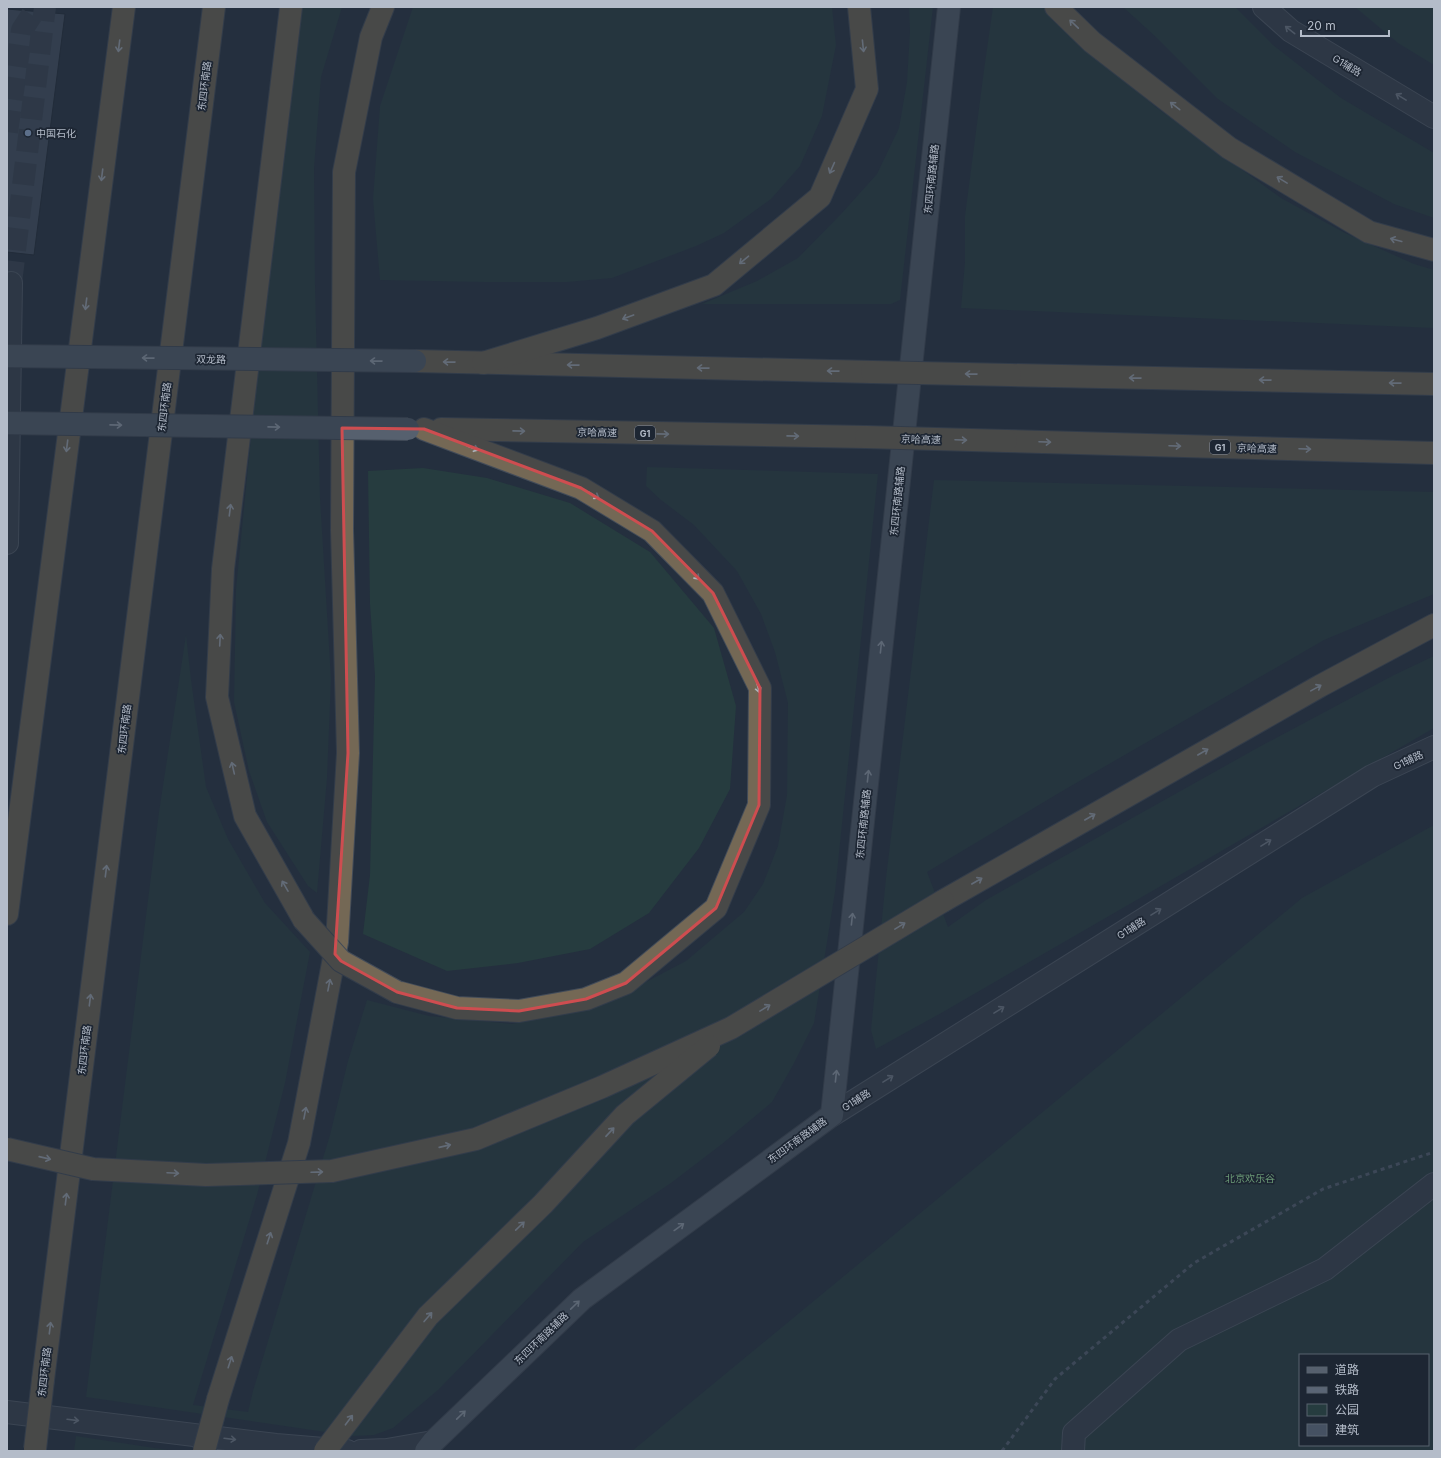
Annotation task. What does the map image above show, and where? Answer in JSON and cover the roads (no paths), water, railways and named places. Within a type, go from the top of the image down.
[{"type":"highway","points":[[7,914],[124,7]]},
{"type":"highway","name":"东四环南路","points":[[35,1450],[214,7]]},
{"type":"highway","points":[[291,7],[223,569],[217,698],[244,816],[304,920],[341,961],[397,992],[457,1008],[519,1011],[586,999],[626,983],[716,908],[759,805],[760,688],[712,593],[652,531],[581,488],[416,429]]},
{"type":"highway","points":[[204,1451],[218,1399],[299,1143],[337,942],[348,753],[342,530],[344,172],[371,37],[383,7]]},
{"type":"highway","points":[[483,363],[597,328],[714,285],[820,197],[867,89],[859,7]]},
{"type":"highway","points":[[1056,7],[1092,42],[1229,148],[1369,232],[1434,250]]},
{"type":"highway","points":[[415,361],[1434,384]]},
{"type":"highway","name":"京哈高速","points":[[416,429],[1006,441],[1434,453]]},
{"type":"highway","points":[[7,1149],[93,1169],[206,1175],[332,1171],[476,1139],[602,1086],[731,1028],[943,901],[1320,686],[1434,624]]},
{"type":"highway","points":[[325,1451],[428,1316],[543,1204],[625,1115],[731,1028]]},
{"type":"main road","name":"东四环南路辅路","points":[[429,1446],[582,1299],[832,1115],[949,7]]},
{"type":"main road","name":"双龙路","points":[[7,356],[415,361]]},
{"type":"main road","points":[[7,423],[416,429]]},
{"type":"street","name":"G1辅路","points":[[1264,7],[1291,31],[1434,117]]},
{"type":"street","points":[[7,543],[11,283]]},
{"type":"street","name":"G1辅路","points":[[832,1115],[1372,776],[1434,747]]},
{"type":"street","points":[[1073,1451],[1074,1433],[1179,1340],[1324,1268],[1434,1184]]},
{"type":"street","points":[[7,1412],[268,1444],[347,1451]]},
{"type":"street","points":[[361,1451],[429,1446]]},
{"type":"tunnel","points":[[7,132],[22,30],[37,7]]},
{"type":"tunnel","points":[[11,283],[45,7]]},
{"type":"railway","points":[[1002,1451],[1055,1379],[1194,1263],[1323,1189],[1434,1152]]},
{"type":"place","name":"中国石化","points":[[28,133]]},
{"type":"park label","name":"北京欢乐谷","points":[[1250,1178]]}]
